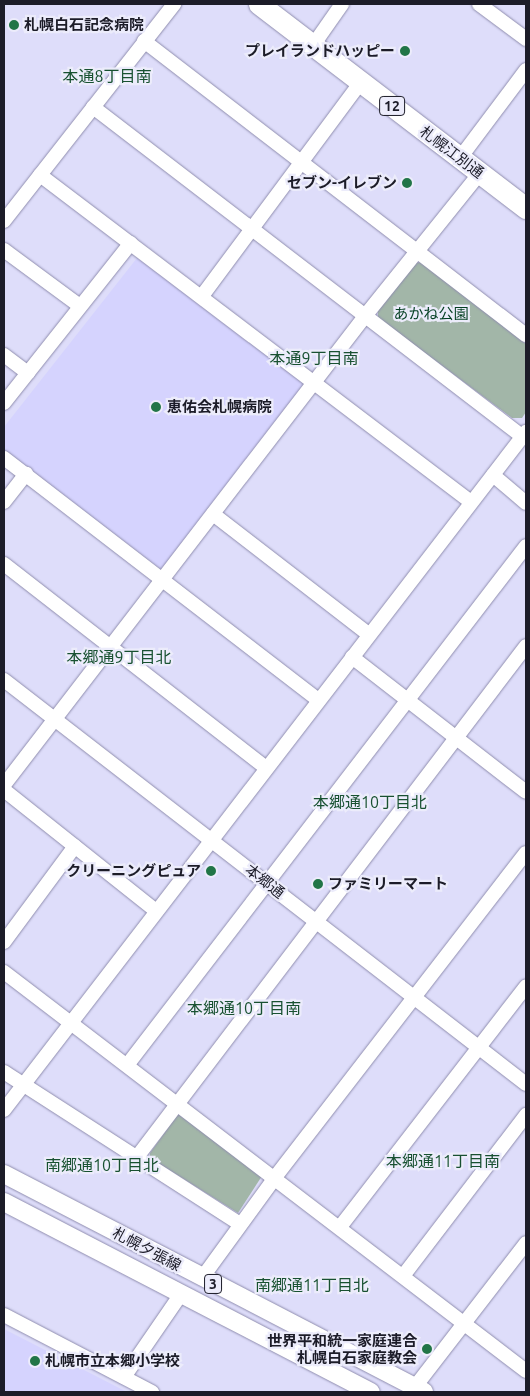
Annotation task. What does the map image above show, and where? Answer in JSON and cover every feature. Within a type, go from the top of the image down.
[{"type":"highway","name":"札幌江別通","points":[[259,4],[314,44],[526,208]]},
{"type":"main road","name":"札幌夕張線","points":[[4,1174],[417,1391]]},
{"type":"main road","name":"札幌夕張線","points":[[4,1202],[371,1392]]},
{"type":"street","points":[[4,221],[174,4]]},
{"type":"street","points":[[314,44],[342,4]]},
{"type":"street","points":[[479,4],[526,39]]},
{"type":"street","points":[[144,41],[300,164],[526,334]]},
{"type":"street","points":[[460,158],[526,70]]},
{"type":"street","points":[[202,296],[361,82]]},
{"type":"street","points":[[4,1110],[70,1020],[524,434],[93,107]]},
{"type":"street","points":[[4,785],[314,382],[480,173]]},
{"type":"street","points":[[40,175],[202,296],[471,502]]},
{"type":"street","points":[[4,404],[132,243]]},
{"type":"street","points":[[4,250],[80,306]]},
{"type":"street","points":[[4,355],[28,373]]},
{"type":"street","points":[[4,458],[318,699]]},
{"type":"street","points":[[4,502],[26,474]]},
{"type":"street","points":[[493,476],[526,503]]},
{"type":"street","points":[[213,514],[368,634]]},
{"type":"street","points":[[128,1064],[526,546]]},
{"type":"street","points":[[4,564],[265,768]]},
{"type":"street","points":[[137,1157],[526,646]]},
{"type":"street","points":[[352,657],[526,792]]},
{"type":"street","name":"本郷通","points":[[4,680],[53,720],[211,838],[526,1084]]},
{"type":"street","points":[[4,790],[155,910]]},
{"type":"street","points":[[4,942],[75,846]]},
{"type":"street","points":[[202,1278],[276,1176],[526,853]]},
{"type":"street","points":[[4,972],[179,1102],[526,1370]]},
{"type":"street","points":[[340,1227],[526,986]]},
{"type":"street","points":[[4,1072],[24,1083],[240,1224]]},
{"type":"street","points":[[403,1276],[526,1115]]},
{"type":"street","points":[[417,1391],[464,1324],[526,1243]]},
{"type":"street","points":[[124,1377],[181,1294]]},
{"type":"street","points":[[4,1315],[152,1392]]},
{"type":"shaded area","name":"恵佑会札幌病院","points":[[143,257],[308,384],[162,570],[4,450],[4,427],[137,258]]},
{"type":"shaded area","name":"札幌市立本郷小学校","points":[[4,1329],[127,1392],[4,1392]]},
{"type":"green space","name":"あかね公園","points":[[421,262],[526,344],[526,412],[522,418],[512,418],[378,318],[378,311],[416,263]]},
{"type":"green space","points":[[178,1114],[262,1176],[238,1213],[150,1158],[150,1153]]},
{"type":"place","name":"札幌白石記念病院","points":[[14,25]]},
{"type":"place","name":"プレイランドハッピー","points":[[405,51]]},
{"type":"place","name":"セブン-イレブン","points":[[407,183]]},
{"type":"place","name":"恵佑会札幌病院","points":[[156,407]]},
{"type":"place","name":"クリーニングピュア","points":[[211,871]]},
{"type":"place","name":"ファミリーマート","points":[[318,884]]},
{"type":"place","name":"世界平和統一家庭連合 札幌白石家庭教会","points":[[427,1349]]},
{"type":"place","name":"札幌市立本郷小学校","points":[[35,1361]]},
{"type":"district","name":"本通8丁目南","points":[[107,76]]},
{"type":"district","name":"本通9丁目南","points":[[314,358]]},
{"type":"district","name":"本郷通9丁目北","points":[[119,657]]},
{"type":"district","name":"本郷通10丁目北","points":[[370,802]]},
{"type":"district","name":"本郷通10丁目南","points":[[244,1008]]},
{"type":"district","name":"本郷通11丁目南","points":[[443,1161]]},
{"type":"district","name":"南郷通10丁目北","points":[[102,1165]]},
{"type":"district","name":"南郷通11丁目北","points":[[312,1285]]}]
